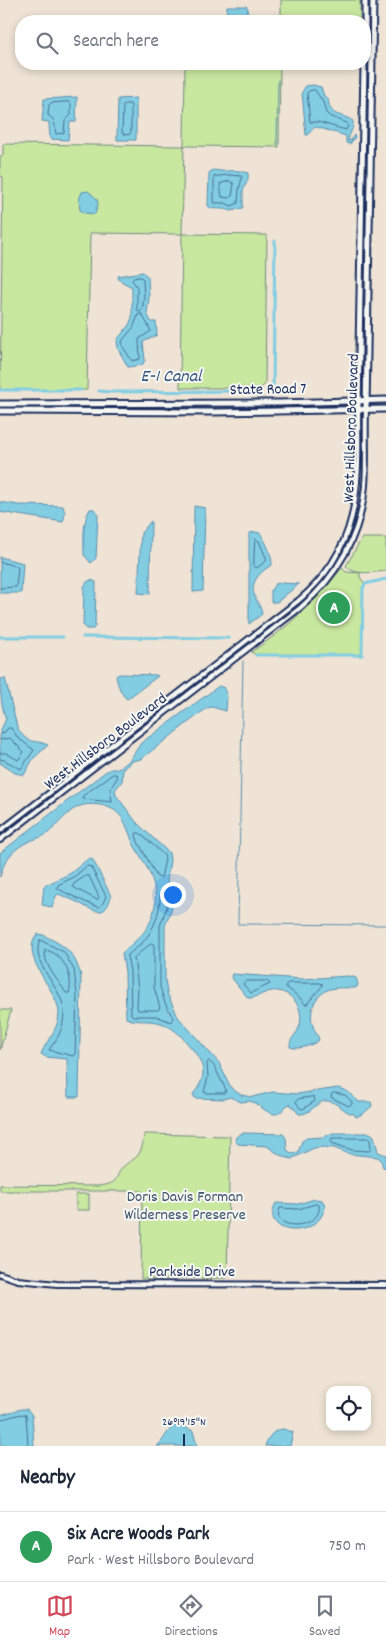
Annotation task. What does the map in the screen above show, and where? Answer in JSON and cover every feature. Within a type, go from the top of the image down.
[{"type":"main road","points":[[366,0],[366,15]]},
{"type":"main road","name":"West Hillsboro Boulevard","points":[[366,409],[373,0]]},
{"type":"main road","name":"West Hillsboro Boulevard","points":[[358,409],[364,70]]},
{"type":"main road","points":[[363,131],[368,142],[371,143]]},
{"type":"main road","points":[[363,145],[368,153],[370,173]]},
{"type":"main road","points":[[361,265],[365,278],[369,281]]},
{"type":"main road","points":[[361,277],[368,290]]},
{"type":"main road","name":"State Road 7","points":[[0,404],[386,400]]},
{"type":"main road","points":[[210,412],[216,407],[228,403]]},
{"type":"main road","points":[[70,412],[84,408],[89,404]]},
{"type":"main road","points":[[88,412],[94,407],[108,404]]},
{"type":"main road","name":"State Road 7","points":[[0,412],[210,412],[386,409]]},
{"type":"street","name":"West Hillsboro Boulevard","points":[[0,831],[302,598],[328,569],[339,551],[349,528],[358,488],[358,409]]},
{"type":"street","name":"West Hillsboro Boulevard","points":[[0,840],[310,600],[326,584],[355,532],[361,510],[364,486],[366,409]]},
{"type":"street","points":[[349,528],[355,532]]},
{"type":"street","name":"Parkside Drive","points":[[0,1274],[18,1280],[57,1284],[386,1285]]},
{"type":"green space","points":[[281,0],[360,0],[360,15],[281,15]]},
{"type":"green space","points":[[185,70],[280,70],[279,147],[184,146]]},
{"type":"green space","points":[[3,144],[184,146],[182,234],[90,233],[87,390],[0,390],[3,177],[0,176],[0,156],[3,156]]},
{"type":"green space","points":[[182,234],[267,235],[265,384],[261,388],[180,388]]},
{"type":"green space","points":[[362,538],[386,538],[386,571],[359,572],[346,566]]},
{"type":"green space","points":[[342,568],[346,572],[360,573],[360,577],[365,584],[363,588],[362,655],[256,655],[251,652],[300,614]]},
{"type":"green space","points":[[0,1010],[11,1010],[0,1050]]},
{"type":"green space","name":"Doris Davis Forman Wilderness Preserve","points":[[144,1134],[230,1136],[227,1278],[141,1279],[142,1191],[0,1191],[0,1185],[98,1186],[114,1182],[120,1170],[139,1154],[143,1145]]},
{"type":"green space","points":[[76,1194],[89,1194],[89,1210],[76,1210]]},
{"type":"water","points":[[227,6],[246,6],[248,8],[246,15],[226,15]]},
{"type":"water","points":[[306,86],[321,87],[324,96],[328,99],[331,110],[353,121],[348,141],[354,135],[355,137],[350,144],[346,143],[346,136],[317,127],[313,128],[306,135],[302,92]]},
{"type":"water","points":[[77,97],[76,122],[70,122],[68,140],[50,139],[49,122],[42,121],[44,99]]},
{"type":"water","points":[[136,98],[136,140],[117,140],[118,99]]},
{"type":"water","points":[[214,170],[248,173],[248,179],[243,191],[243,208],[231,211],[208,206],[209,173]]},
{"type":"water","points":[[88,191],[97,199],[98,204],[95,214],[85,213],[80,210],[79,200],[82,192]]},
{"type":"water","points":[[143,272],[148,277],[149,298],[147,313],[151,322],[156,322],[157,335],[143,342],[145,360],[142,365],[128,367],[118,349],[117,340],[132,318],[132,287],[119,280],[118,276]]},
{"type":"water","points":[[0,502],[18,505],[63,506],[65,514],[63,522],[0,512]]},
{"type":"water","points":[[194,506],[205,508],[203,591],[193,592]]},
{"type":"water","points":[[90,509],[94,509],[98,514],[96,558],[91,563],[84,555],[85,525]]},
{"type":"water","points":[[151,521],[150,594],[138,593],[141,533]]},
{"type":"water","points":[[249,533],[260,533],[266,544],[272,565],[260,573],[255,581],[254,595],[262,614],[249,624]]},
{"type":"water","points":[[0,557],[23,563],[21,593],[0,593]]},
{"type":"water","points":[[91,580],[96,582],[95,626],[93,629],[86,629],[83,626],[84,587]]},
{"type":"water","points":[[275,584],[299,584],[277,602],[271,602],[271,590]]},
{"type":"water","points":[[119,674],[158,676],[127,699],[118,685],[116,676]]},
{"type":"water","points":[[5,678],[17,727],[28,740],[48,745],[33,759],[24,775],[15,773],[0,763],[0,732],[6,719],[1,699],[1,679]]},
{"type":"water","points":[[219,686],[224,688],[227,696],[226,711],[212,707],[207,708],[141,759],[132,761],[123,769],[122,781],[115,790],[116,795],[137,823],[169,853],[170,860],[167,880],[172,907],[165,926],[165,979],[167,993],[178,1017],[219,1063],[231,1088],[241,1095],[252,1097],[273,1092],[297,1094],[338,1088],[347,1091],[359,1102],[371,1102],[372,1106],[356,1117],[354,1114],[328,1101],[321,1102],[303,1114],[299,1114],[290,1104],[277,1114],[273,1114],[250,1101],[241,1102],[230,1097],[224,1099],[195,1098],[193,1094],[202,1081],[201,1062],[185,1040],[161,1023],[126,1018],[125,972],[122,953],[139,938],[151,921],[155,905],[155,889],[150,874],[134,845],[124,821],[115,811],[92,804],[77,807],[45,835],[25,844],[10,855],[0,877],[0,853],[105,772],[111,769],[118,769],[129,761],[141,743]]},
{"type":"water","points":[[89,858],[93,860],[111,896],[106,908],[95,911],[58,894],[52,907],[42,905],[44,886],[71,873]]},
{"type":"water","points":[[38,934],[51,939],[68,950],[81,976],[79,1097],[68,1097],[67,1059],[46,1057],[41,1054],[55,1029],[59,1012],[57,1003],[40,973],[32,952],[33,942]]},
{"type":"water","points":[[232,974],[302,979],[349,976],[356,978],[358,984],[354,988],[330,989],[320,995],[314,1004],[311,1015],[319,1040],[305,1047],[293,1048],[290,1047],[290,1042],[298,1030],[301,1017],[298,1005],[294,1000],[290,996],[278,991],[248,998],[231,977]]},
{"type":"water","points":[[242,1133],[283,1134],[286,1138],[287,1150],[293,1154],[298,1152],[302,1141],[307,1138],[323,1137],[333,1133],[370,1133],[374,1136],[378,1152],[386,1155],[386,1168],[383,1167],[378,1157],[350,1154],[334,1148],[314,1148],[291,1159],[280,1155],[267,1146],[238,1144],[235,1141],[236,1137]]},
{"type":"water","points":[[315,1199],[322,1200],[325,1206],[321,1217],[313,1225],[303,1229],[292,1230],[282,1228],[275,1222],[273,1214],[276,1203],[298,1204]]},
{"type":"water","points":[[27,1409],[32,1415],[34,1446],[1,1446],[0,1415]]},
{"type":"water","points":[[174,1426],[181,1426],[193,1431],[197,1446],[157,1446]]},
{"type":"water","points":[[283,1429],[293,1432],[290,1446],[265,1446],[271,1434]]},
{"type":"waterway","points":[[277,145],[278,80]]},
{"type":"waterway","points":[[273,387],[275,241]]},
{"type":"waterway","name":"E-1 Canal","points":[[0,390],[81,390]]},
{"type":"waterway","name":"E-1 Canal","points":[[99,391],[244,391]]},
{"type":"waterway","points":[[256,655],[362,655],[363,588],[365,584],[386,579]]},
{"type":"waterway","points":[[0,637],[63,637]]},
{"type":"waterway","points":[[83,637],[229,638]]},
{"type":"waterway","points":[[243,661],[238,924],[386,925]]},
{"type":"place","name":"Six Acre Woods Park","points":[[334,608]]}]
